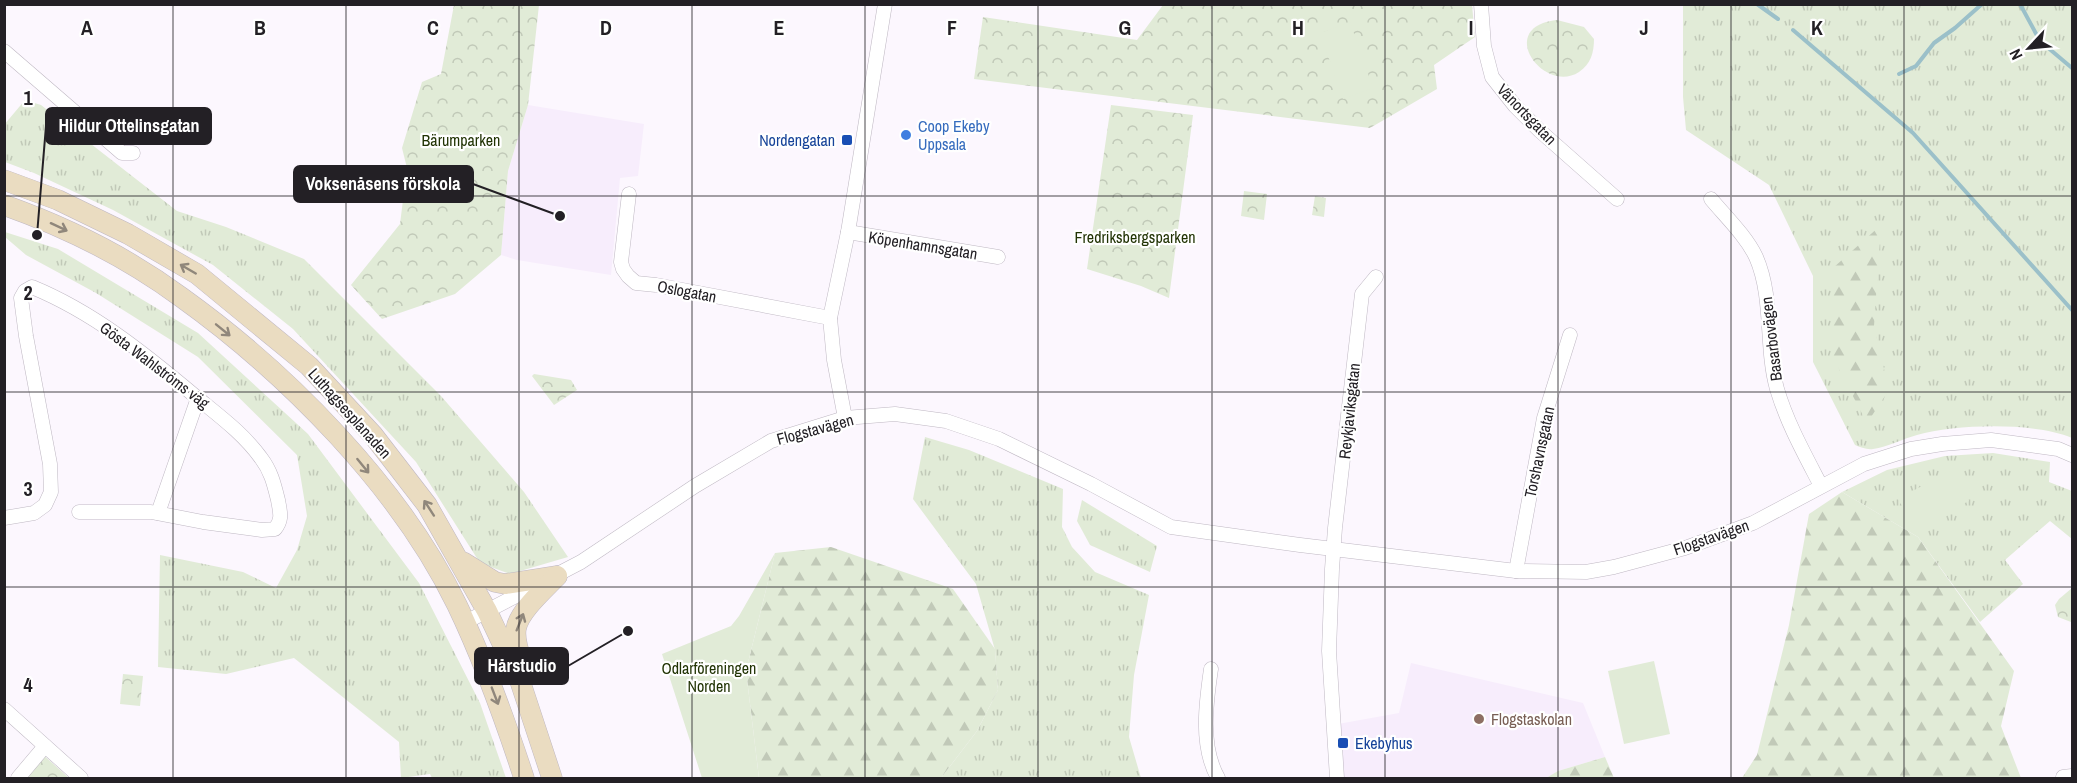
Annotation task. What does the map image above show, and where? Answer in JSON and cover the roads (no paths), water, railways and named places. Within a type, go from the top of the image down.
[{"type":"main road","name":"Luthagsesplanaden","points":[[4,180],[58,200],[128,234],[197,274],[309,366],[373,435],[427,505],[487,611],[520,681],[554,778]]},
{"type":"main road","name":"Luthagsesplanaden","points":[[4,205],[87,240],[181,296],[288,386],[354,453],[397,508],[436,567],[457,605],[496,696],[524,778]]},
{"type":"main road","points":[[459,558],[495,582],[505,584],[557,576]]},
{"type":"main road","points":[[554,778],[553,757],[516,643],[516,628],[523,613],[557,576]]},
{"type":"street","points":[[844,418],[834,360],[830,318],[848,232],[885,4]]},
{"type":"street","name":"Vänortsgatan","points":[[1481,4],[1484,46],[1492,77],[1515,106],[1540,131],[1617,199]]},
{"type":"street","points":[[4,51],[122,153],[133,153]]},
{"type":"street","name":"Oslogatan","points":[[629,194],[621,262],[628,276],[636,283],[830,318]]},
{"type":"street","name":"Basarbovägen","points":[[1711,199],[1756,257],[1765,288],[1777,389],[1795,434],[1821,486]]},
{"type":"street","name":"Köpenhamnsgatan","points":[[848,232],[998,257]]},
{"type":"street","name":"Reykjaviksgatan","points":[[1335,549],[1335,528],[1362,294],[1376,277]]},
{"type":"street","name":"Gösta Wahlströms väg","points":[[4,518],[34,513],[45,505],[51,492],[50,464],[21,298],[25,291],[32,287],[75,307],[148,356],[218,413],[235,429],[266,466],[273,478],[282,516],[275,529],[262,530],[158,513],[79,512]]},
{"type":"street","name":"Torshavnsgatan","points":[[1516,571],[1544,418],[1570,335]]},
{"type":"street","points":[[158,513],[198,398]]},
{"type":"street","name":"Flogstavägen","points":[[464,623],[557,576],[598,552],[743,456],[771,441],[844,418],[896,414],[946,421],[999,440],[1091,484],[1171,527],[1516,571],[1587,572],[1684,548],[1754,523],[1864,464],[1911,449],[1991,440],[2058,448],[2073,455]]},
{"type":"street","points":[[1335,549],[1329,651],[1337,778]]},
{"type":"street","points":[[1211,669],[1206,723],[1209,751],[1218,778]]},
{"type":"street","points":[[4,709],[81,778]]},
{"type":"street","points":[[18,778],[45,746]]},
{"type":"waterway","points":[[1757,4],[1778,19]]},
{"type":"waterway","points":[[1899,74],[1916,66],[1934,43],[1982,4]]},
{"type":"waterway","points":[[2020,4],[2040,41],[2072,68]]},
{"type":"waterway","points":[[1793,30],[1913,133],[2072,310]]},
{"type":"place","name":"Coop Ekeby Uppsala","points":[[906,135]]},
{"type":"place","name":"Nordengatan","points":[[847,140]]},
{"type":"place","name":"Voksenåsens förskola","points":[[560,216]]},
{"type":"place","name":"Hildur Ottelinsgatan","points":[[37,235]]},
{"type":"place","name":"Hårstudio","points":[[628,631]]},
{"type":"place","name":"Flogstaskolan","points":[[1479,719]]},
{"type":"place","name":"Ekebyhus","points":[[1343,743]]},
{"type":"park label","name":"Bärumparken","points":[[461,140]]},
{"type":"park label","name":"Fredriksbergsparken","points":[[1135,237]]},
{"type":"park label","name":"Odlarföreningen Norden","points":[[709,677]]}]
